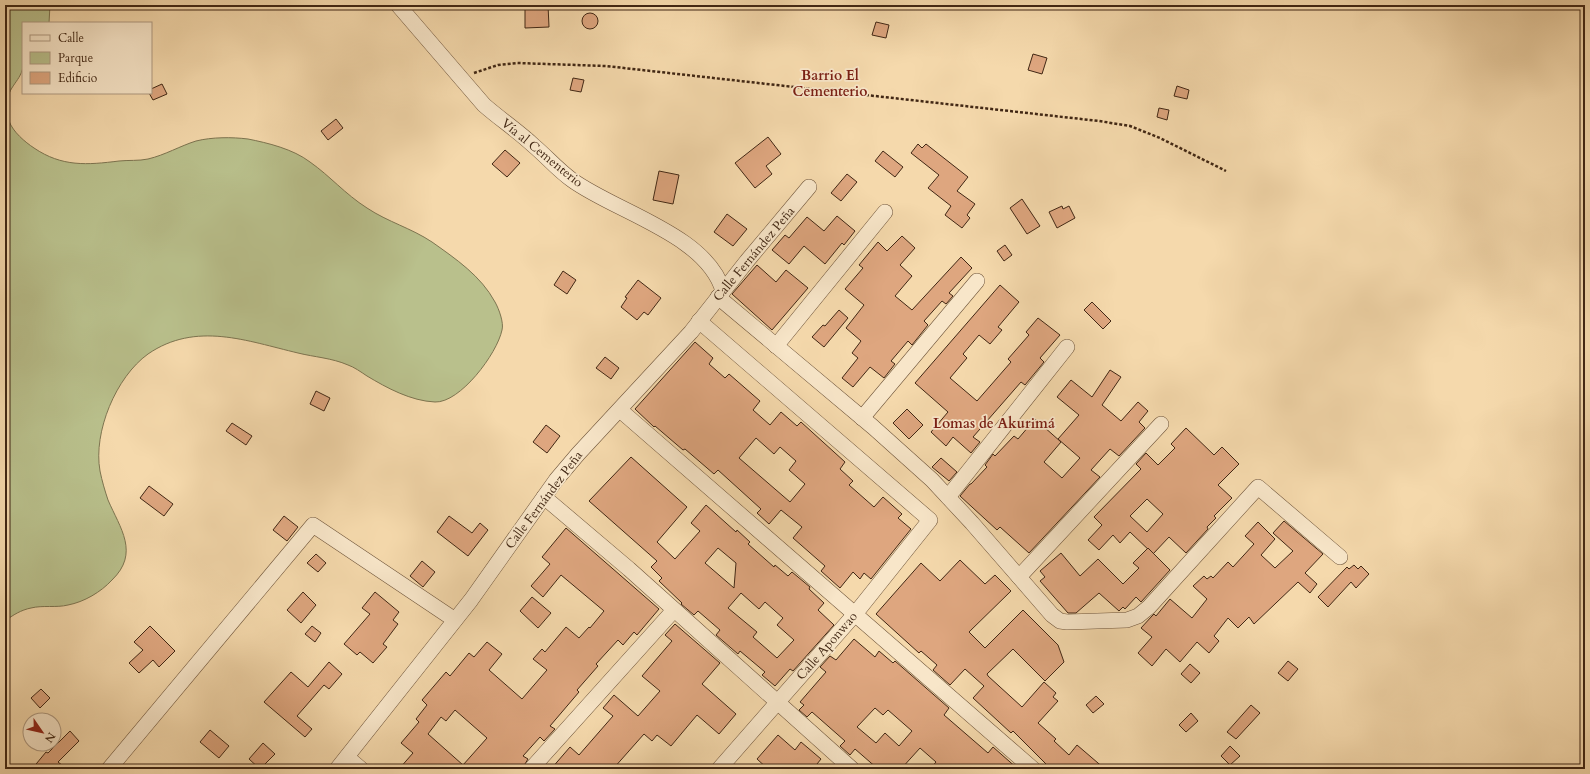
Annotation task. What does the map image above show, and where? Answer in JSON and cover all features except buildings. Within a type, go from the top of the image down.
[{"type":"street","name":"Vía al Cementerio","points":[[398,5],[461,79],[493,113],[534,145],[572,180],[607,201],[663,230],[699,255],[720,281],[720,294]]},
{"type":"street","name":"Calle Fernández Peña","points":[[337,769],[455,620],[544,497],[578,454],[620,410],[699,322],[720,294],[810,187]]},
{"type":"street","points":[[776,346],[885,212]]},
{"type":"street","points":[[862,418],[978,281]]},
{"type":"street","points":[[720,294],[776,346],[862,418],[932,480],[1052,615],[1060,621],[1127,620],[1138,616],[1149,607],[1258,487],[1340,557]]},
{"type":"street","name":"Calle Aponwao","points":[[699,322],[930,520],[855,614],[718,769]]},
{"type":"street","points":[[948,497],[1067,347]]},
{"type":"street","points":[[620,410],[1032,769]]},
{"type":"street","points":[[1019,577],[1161,424]]},
{"type":"street","points":[[544,497],[674,610],[852,769]]},
{"type":"street","points":[[109,769],[313,525],[455,620]]},
{"type":"street","points":[[531,769],[674,610]]},
{"type":"street","points":[[347,757],[361,769]]},
{"type":"path","points":[[461,79],[480,70],[517,62],[584,65],[1099,121],[1130,126],[1160,138],[1226,171]]},
{"type":"green space","points":[[5,5],[50,5],[49,22],[22,22],[22,70],[11,90],[8,100],[9,121],[13,129],[27,143],[55,159],[65,162],[85,164],[148,159],[196,141],[215,138],[248,139],[296,153],[310,162],[367,208],[424,237],[459,262],[483,284],[495,302],[502,320],[502,330],[493,352],[466,386],[455,395],[445,400],[435,402],[417,399],[400,393],[375,381],[353,367],[342,363],[241,339],[203,336],[185,338],[166,344],[148,354],[136,364],[126,376],[117,391],[109,406],[100,440],[100,471],[108,500],[125,540],[125,560],[120,570],[103,589],[86,599],[74,604],[63,606],[36,607],[27,609],[17,613],[5,621]]},
{"type":"district","name":"Barrio El Cementerio","points":[[830,84]]},
{"type":"district","name":"Lomas de Akurimá","points":[[994,423]]}]
